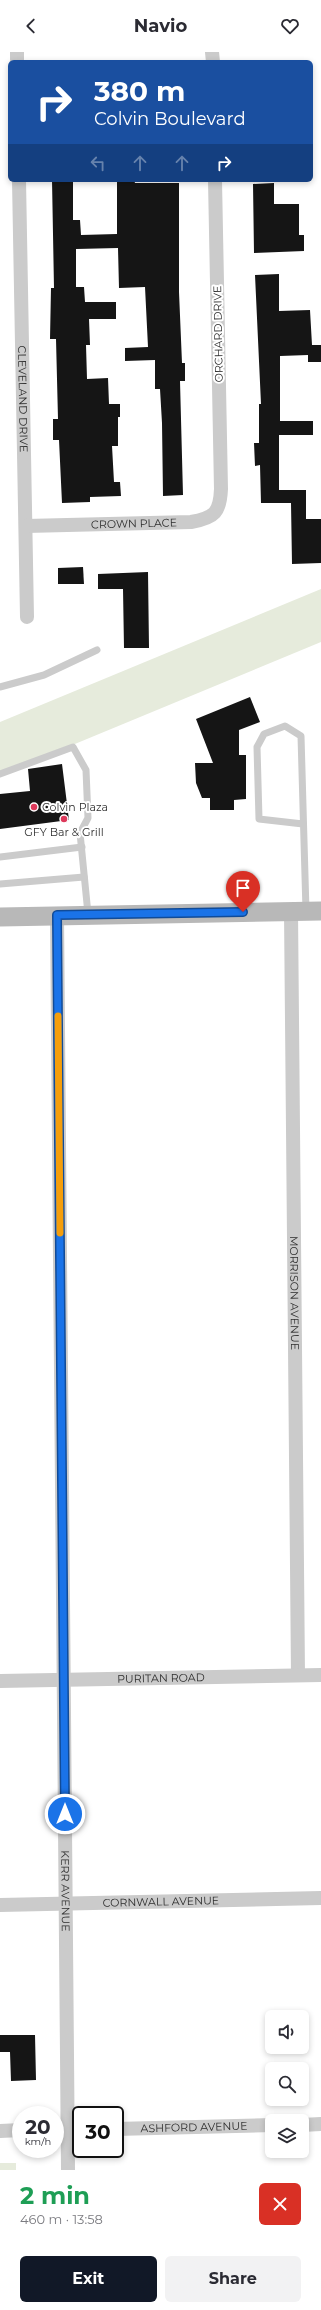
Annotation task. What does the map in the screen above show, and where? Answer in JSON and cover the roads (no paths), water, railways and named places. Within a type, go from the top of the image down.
[{"type":"street","name":"CLEVELAND DRIVE","points":[[19,182],[27,617]]},
{"type":"street","name":"ORCHARD DRIVE","points":[[215,182],[221,489]]},
{"type":"street","name":"CROWN PLACE","points":[[26,526],[192,522],[204,520],[213,515],[219,508],[221,489]]},
{"type":"street","points":[[0,917],[88,914],[306,911]]},
{"type":"street","name":"MORRISON AVENUE","points":[[298,1675],[306,911]]},
{"type":"street","name":"KERR AVENUE","points":[[57,915],[68,2170]]},
{"type":"street","name":"PURITAN ROAD","points":[[0,1681],[321,1674]]},
{"type":"street","name":"CORNWALL AVENUE","points":[[0,1905],[321,1898]]},
{"type":"street","points":[[309,2125],[321,2124]]},
{"type":"street","name":"ASHFORD AVENUE","points":[[124,2128],[265,2125]]},
{"type":"street","points":[[0,2131],[12,2130]]},
{"type":"lane","points":[[0,687],[44,675],[97,650]]},
{"type":"lane","points":[[304,824],[259,819],[257,747],[264,734],[285,726],[301,736],[304,824],[306,911]]},
{"type":"lane","points":[[0,774],[72,747],[86,770],[88,818],[80,833],[88,914]]},
{"type":"lane","points":[[0,857],[82,847]]},
{"type":"lane","points":[[0,884],[84,877]]},
{"type":"place","name":"Colvin Plaza","points":[[34,807]]},
{"type":"place","name":"GFY Bar & Grill","points":[[64,819]]}]
